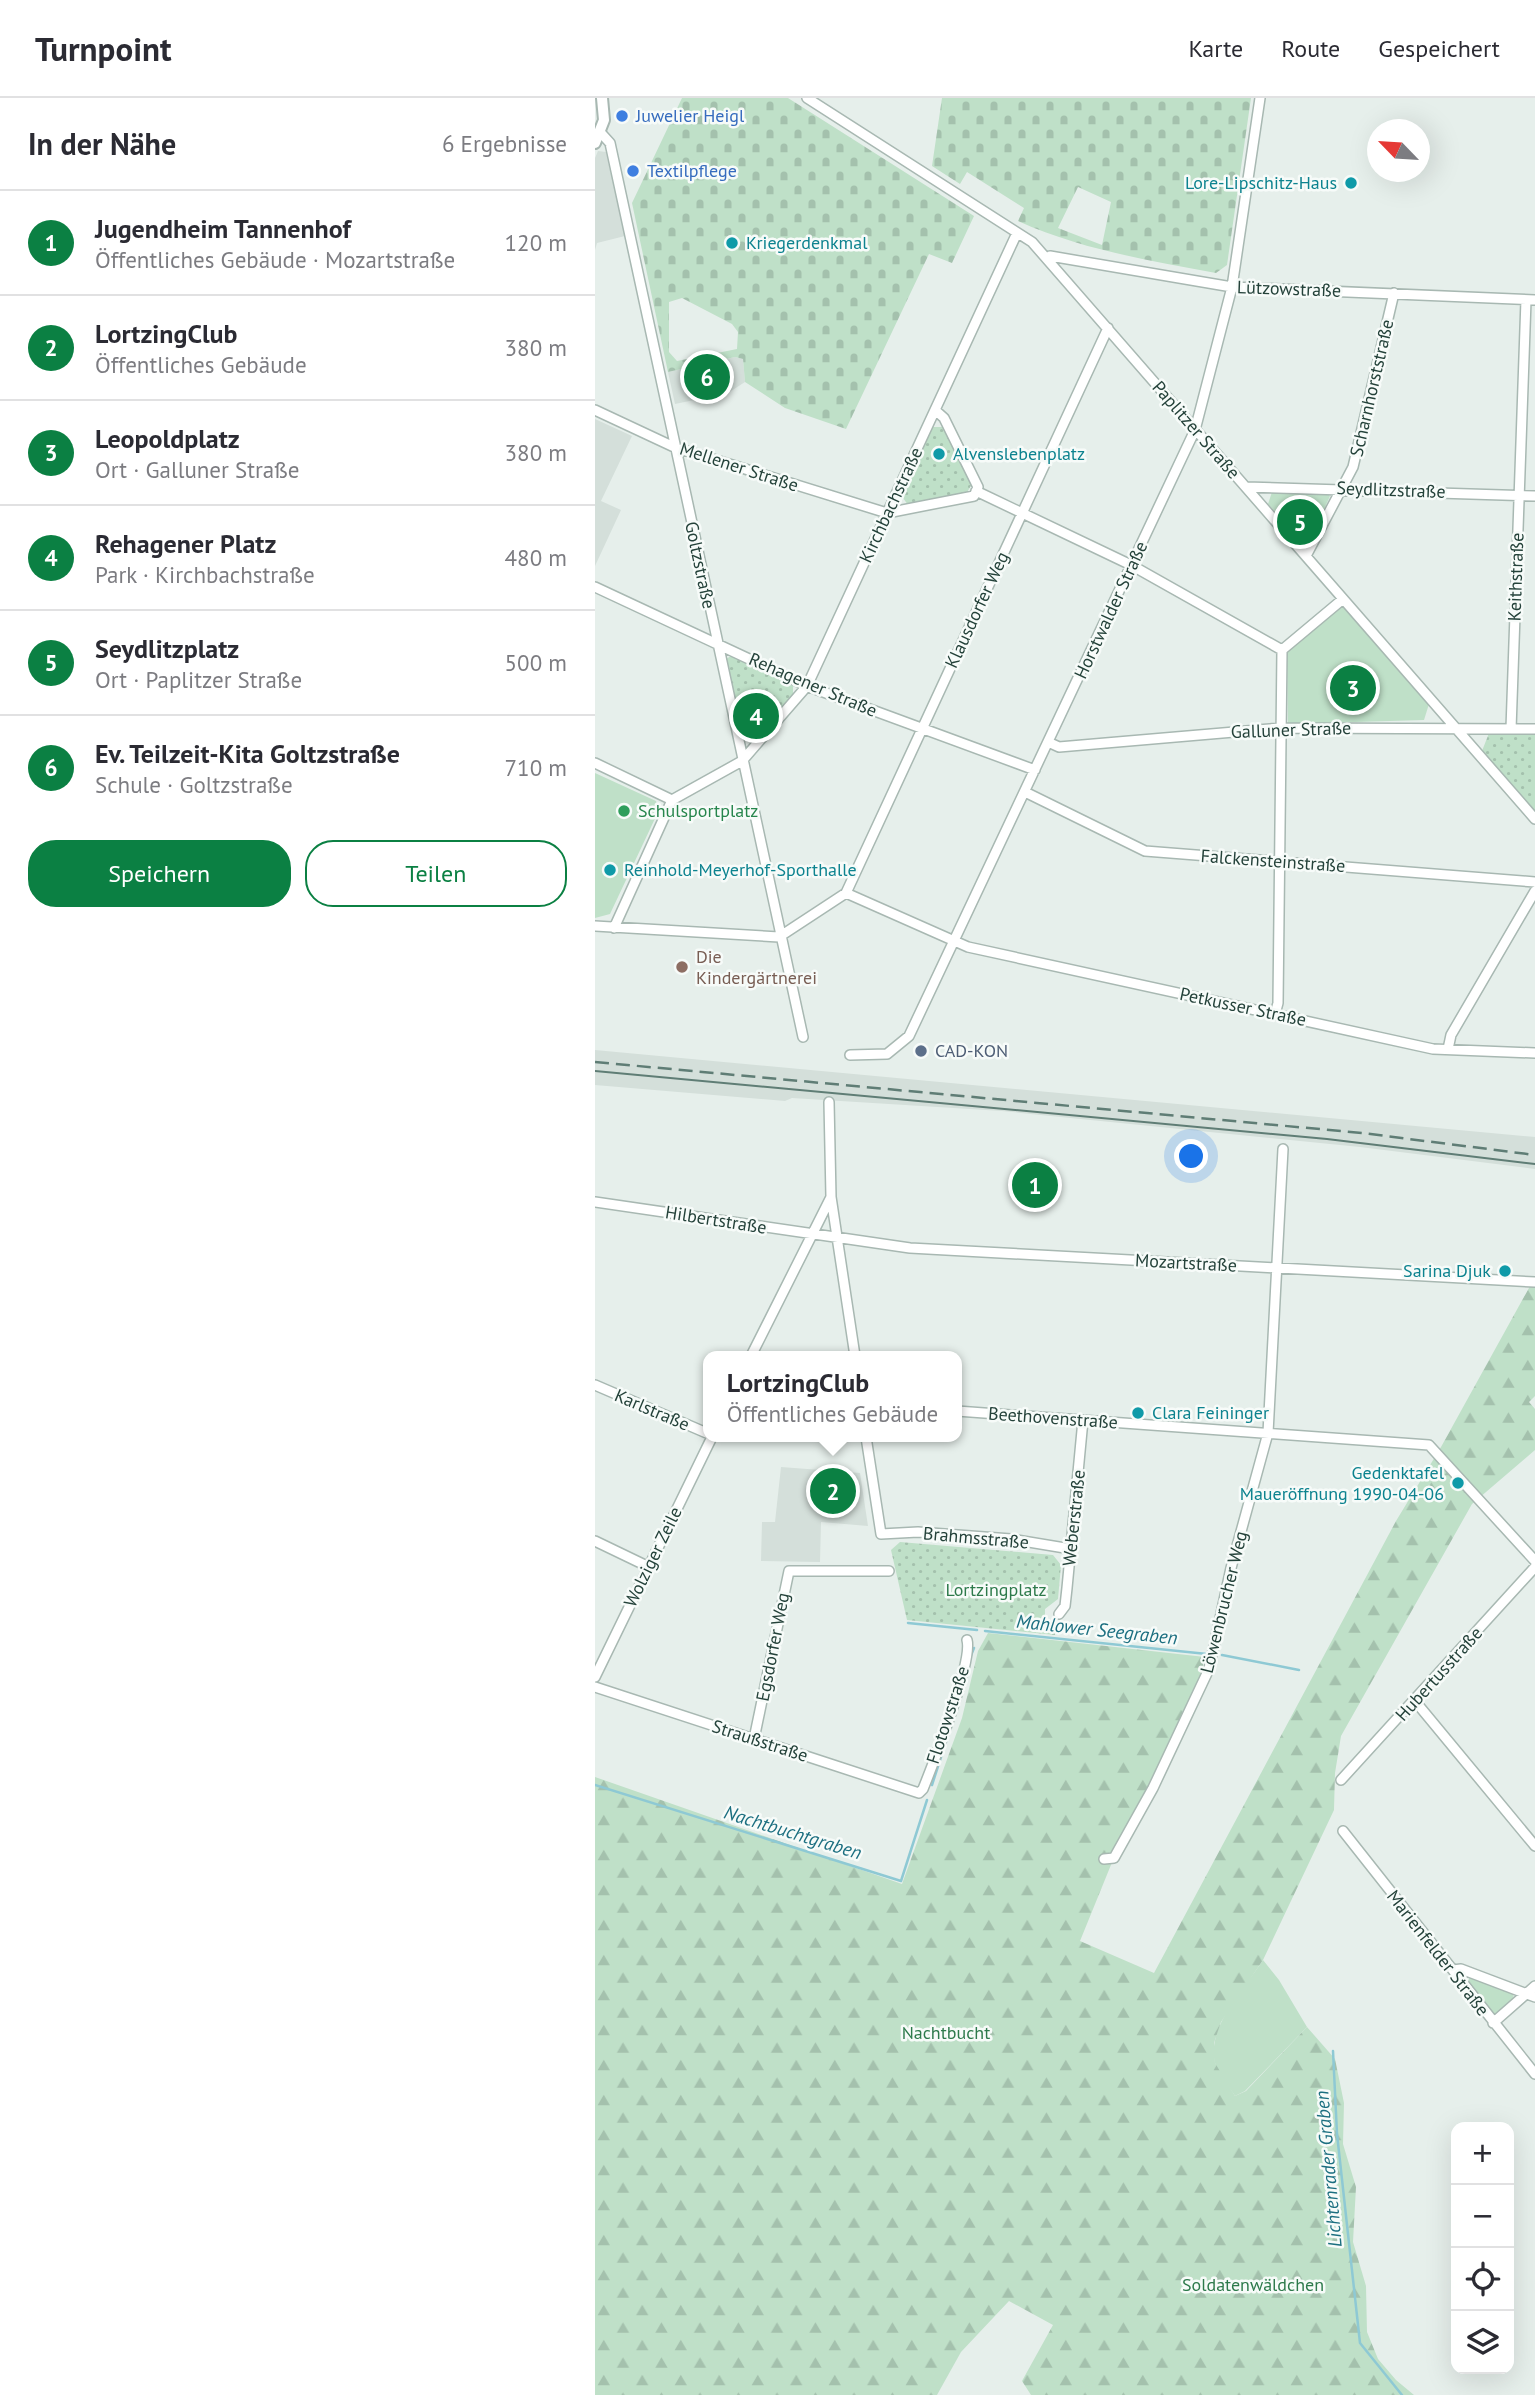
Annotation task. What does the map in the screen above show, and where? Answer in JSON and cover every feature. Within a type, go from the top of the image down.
[{"type":"street","name":"Goltzstraße","points":[[602,98],[605,114],[598,137],[607,137],[610,147],[779,937],[803,1037]]},
{"type":"street","name":"Paplitzer Straße","points":[[807,98],[1032,242],[1535,819]]},
{"type":"street","name":"Horstwalder Straße","points":[[850,1055],[887,1054],[905,1041],[1195,430],[1232,287],[1261,98]]},
{"type":"street","name":"Kirchbachstraße","points":[[672,800],[742,761],[807,686],[1017,233]]},
{"type":"street","name":"Lützowstraße","points":[[1047,259],[1050,256],[1232,287],[1531,300]]},
{"type":"street","name":"Scharnhorststraße","points":[[1305,556],[1343,488],[1363,430],[1394,293]]},
{"type":"street","name":"Keithstraße","points":[[1511,729],[1519,495],[1531,300]]},
{"type":"street","name":"Klausdorfer Weg","points":[[846,893],[1108,328]]},
{"type":"street","name":"Mellener Straße","points":[[595,410],[674,447],[887,513]]},
{"type":"street","points":[[887,513],[974,496],[978,486],[950,430],[935,410]]},
{"type":"street","name":"Seydlitzstraße","points":[[1246,487],[1535,495]]},
{"type":"street","points":[[976,491],[1131,565],[1282,650]]},
{"type":"street","name":"Rehagener Straße","points":[[595,587],[807,686],[1035,770]]},
{"type":"street","points":[[1275,1014],[1278,1003],[1282,650],[1343,599]]},
{"type":"street","name":"Galluner Straße","points":[[1048,742],[1059,747],[1280,728],[1535,729]]},
{"type":"street","points":[[595,763],[672,800],[614,928]]},
{"type":"street","name":"Falckensteinstraße","points":[[1025,792],[1145,851],[1535,882]]},
{"type":"street","points":[[1448,1049],[1451,1035],[1535,891]]},
{"type":"street","points":[[595,926],[779,937],[846,893]]},
{"type":"street","name":"Petkusser Straße","points":[[846,893],[954,942],[1275,1014],[1448,1049],[1535,1053]]},
{"type":"street","points":[[829,1102],[831,1197],[854,1351]]},
{"type":"street","name":"Löwenbrucher Weg","points":[[1104,1859],[1114,1857],[1141,1810],[1209,1669],[1231,1568],[1268,1433],[1283,1149]]},
{"type":"street","points":[[753,1351],[831,1197]]},
{"type":"street","name":"Hilbertstraße","points":[[595,1202],[838,1238]]},
{"type":"street","name":"Mozartstraße","points":[[838,1238],[910,1248],[1535,1282]]},
{"type":"street","name":"Karlstraße","points":[[595,1385],[703,1433]]},
{"type":"street","name":"Beethovenstraße","points":[[962,1411],[1429,1445],[1440,1453],[1535,1561]]},
{"type":"street","name":"Weberstraße","points":[[1059,1614],[1065,1606],[1083,1420]]},
{"type":"street","name":"Wolziger Zeile","points":[[595,1677],[707,1442]]},
{"type":"street","name":"Brahmsstraße","points":[[867,1442],[881,1534],[918,1532],[1011,1539],[1071,1549]]},
{"type":"street","points":[[595,1541],[649,1567]]},
{"type":"street","name":"Hubertusstraße","points":[[1341,1780],[1535,1567]]},
{"type":"street","name":"Egsdorfer Weg","points":[[754,1739],[789,1570],[889,1571]]},
{"type":"street","name":"Flotowstraße","points":[[923,1789],[949,1720],[968,1653],[967,1640]]},
{"type":"street","name":"Straußstraße","points":[[595,1687],[914,1793],[923,1789]]},
{"type":"street","points":[[1415,1701],[1535,1846]]},
{"type":"street","name":"Marienfelder Straße","points":[[1343,1831],[1535,2074]]},
{"type":"street","points":[[1453,1970],[1461,1969],[1531,1996]]},
{"type":"street","points":[[1493,2023],[1531,1996],[1535,1986]]},
{"type":"shaded area","points":[[598,151],[606,152],[625,236],[597,243],[595,250],[595,158]]},
{"type":"shaded area","points":[[735,357],[743,359],[745,382],[728,393],[675,404],[668,372]]},
{"type":"shaded area","points":[[595,419],[632,436],[601,501],[621,510],[595,566]]},
{"type":"shaded area","points":[[595,1050],[1535,1137],[1535,1169],[1360,1147],[1002,1111],[792,1098],[785,1101],[595,1085]]},
{"type":"shaded area","points":[[781,1467],[860,1473],[868,1526],[821,1522],[820,1562],[761,1561],[762,1522],[775,1522]]},
{"type":"green space","points":[[682,98],[788,98],[974,216],[952,263],[929,254],[846,429],[785,408],[745,382],[743,359],[735,357],[668,372],[632,203]],"holes":[[[682,298],[732,324],[738,332],[737,349],[677,361],[669,352],[669,302]]]},
{"type":"green space","points":[[942,98],[1251,98],[1227,265],[1216,273],[1115,253],[1042,231],[1018,221],[1024,208],[967,172],[960,184],[932,166]],"holes":[[[1078,187],[1111,202],[1102,245],[1058,228]]]},
{"type":"green space","points":[[932,427],[943,427],[972,484],[966,494],[908,505],[901,495]]},
{"type":"green space","points":[[1272,492],[1326,493],[1330,496],[1311,539],[1299,538],[1268,504]]},
{"type":"green space","points":[[1341,605],[1429,704],[1424,720],[1288,724],[1287,651]]},
{"type":"green space","points":[[731,656],[793,686],[793,695],[752,740],[743,738],[726,659]]},
{"type":"green space","points":[[1489,733],[1535,733],[1535,811],[1482,751]]},
{"type":"green space","points":[[595,773],[656,801],[659,810],[610,914],[595,918]]},
{"type":"green space","points":[[1535,1277],[1535,1396],[1529,1402],[1535,1409],[1535,1450],[1472,1504],[1341,1736],[1335,1773],[1334,1810],[1263,1960],[1221,2022],[1214,2043],[1215,2063],[1235,2096],[1246,2091],[1307,2027],[1335,2059],[1344,2103],[1343,2144],[1356,2187],[1353,2242],[1366,2286],[1367,2332],[1378,2359],[1396,2380],[1414,2395],[1031,2395],[1022,2381],[1053,2325],[1009,2301],[961,2352],[937,2395],[595,2395],[595,1777],[902,1884],[962,1718],[978,1651],[988,1633],[1205,1657],[1200,1676],[1115,1855],[1080,1941],[1154,1973],[1396,1521],[1441,1447]]},
{"type":"green space","name":"Lortzingplatz","points":[[900,1542],[1053,1555],[1061,1565],[1058,1599],[1045,1609],[1045,1621],[1055,1631],[1055,1635],[907,1620],[891,1550]]},
{"type":"green space","points":[[1263,1960],[1279,1980],[1307,2027],[1245,2091],[1235,2096],[1215,2063],[1216,2036],[1229,2008]]},
{"type":"green space","points":[[1471,1976],[1513,1993],[1514,2000],[1493,2017],[1466,1983]]},
{"type":"waterway","name":"Mahlower Seegraben","points":[[908,1623],[977,1630]]},
{"type":"waterway","name":"Mahlower Seegraben","points":[[985,1631],[1207,1654]]},
{"type":"waterway","name":"Nachtbuchtgraben","points":[[970,1658],[974,1648]]},
{"type":"waterway","name":"Mahlower Seegraben","points":[[1222,1655],[1299,1670]]},
{"type":"waterway","name":"Nachtbuchtgraben","points":[[932,1785],[961,1695]]},
{"type":"waterway","name":"Nachtbuchtgraben","points":[[595,1785],[901,1881],[927,1800]]},
{"type":"waterway","name":"Lichtenrader Graben","points":[[1333,2051],[1337,2134],[1360,2343],[1402,2395]]},
{"type":"tram line","points":[[595,1071],[1327,1139],[1535,1164]]},
{"type":"railway","points":[[595,1062],[1362,1133],[1535,1155]]},
{"type":"place","name":"Juwelier Heigl","points":[[622,116]]},
{"type":"place","name":"Textilpflege","points":[[633,171]]},
{"type":"place","name":"Lore-Lipschitz-Haus","points":[[1351,183]]},
{"type":"place","name":"Kriegerdenkmal","points":[[732,243]]},
{"type":"place","name":"Ev. Teilzeit-Kita Goltzstraße","points":[[707,377]]},
{"type":"place","name":"Alvenslebenplatz","points":[[939,454]]},
{"type":"place","name":"Seydlitzplatz","points":[[1300,522]]},
{"type":"place","name":"Leopoldplatz","points":[[1353,688]]},
{"type":"place","name":"Rehagener Platz","points":[[756,716]]},
{"type":"place","name":"Schulsportplatz","points":[[624,811]]},
{"type":"place","name":"Reinhold-Meyerhof-Sporthalle","points":[[610,870]]},
{"type":"place","name":"Die Kindergärtnerei","points":[[682,967]]},
{"type":"place","name":"CAD-KON","points":[[921,1051]]},
{"type":"place","name":"Jugendheim Tannenhof","points":[[1035,1185]]},
{"type":"place","name":"Sarina Djuk","points":[[1505,1271]]},
{"type":"place","name":"Clara Feininger","points":[[1138,1413]]},
{"type":"place","name":"Gedenktafel Maueröffnung 1990-04-06","points":[[1458,1483]]},
{"type":"place","name":"LortzingClub","points":[[833,1491]]},
{"type":"park label","name":"Nachtbucht","points":[[946,2033]]},
{"type":"park label","name":"Soldatenwäldchen","points":[[1253,2285]]}]
